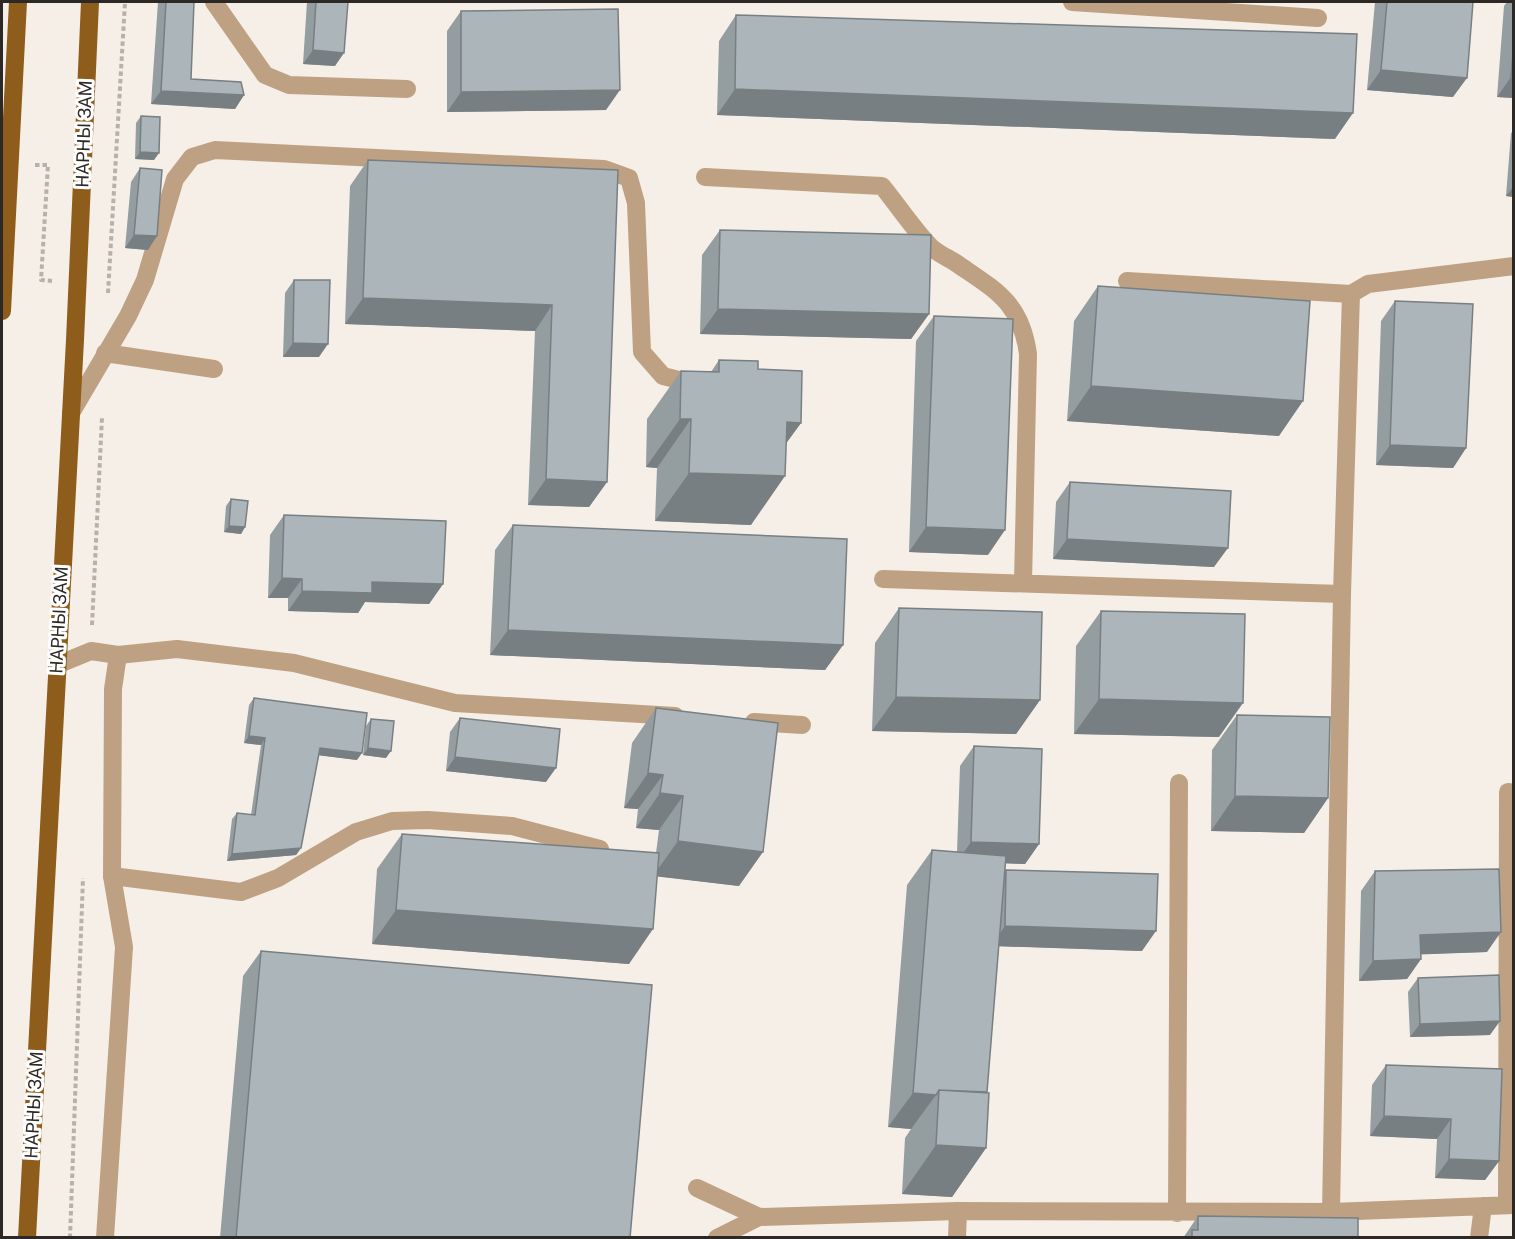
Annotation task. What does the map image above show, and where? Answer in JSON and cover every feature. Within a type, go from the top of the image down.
[{"type":"main road","points":[[2,310],[9,163],[7,82],[18,2]]},
{"type":"main road","name":"НАРНЫ ЗАМ","points":[[27,1238],[71,413],[90,2]]},
{"type":"street","points":[[214,2],[265,75],[290,85],[407,89]]},
{"type":"street","points":[[1072,2],[1318,18]]},
{"type":"street","points":[[71,413],[128,316],[145,280],[175,179],[192,157],[215,150],[604,169],[629,178],[636,203],[642,352],[663,376],[687,382],[722,382]]},
{"type":"street","points":[[705,177],[882,186],[933,248],[995,290],[1009,303],[1026,335],[1028,354],[1023,584]]},
{"type":"street","points":[[1127,281],[1351,294],[1368,285],[1514,266]]},
{"type":"street","points":[[1331,1212],[1342,594],[1351,294]]},
{"type":"street","points":[[105,353],[214,369]]},
{"type":"street","points":[[883,579],[1342,594]]},
{"type":"street","points":[[57,665],[91,651],[118,655],[177,649],[294,663],[455,703],[694,717]]},
{"type":"street","points":[[105,1238],[124,947],[112,876],[113,689],[118,655]]},
{"type":"street","points":[[742,721],[802,725]]},
{"type":"street","points":[[1177,1213],[1179,783]]},
{"type":"street","points":[[717,1238],[759,1217],[958,1211],[1331,1212],[1510,1205],[1508,792],[1514,793]]},
{"type":"street","points":[[112,876],[241,892],[278,878],[356,832],[392,821],[428,820],[512,826],[600,849]]},
{"type":"street","points":[[697,1188],[759,1217]]},
{"type":"street","points":[[1479,1238],[1483,1206]]},
{"type":"street","points":[[957,1238],[958,1211]]},
{"type":"path","points":[[108,294],[125,2]]},
{"type":"path","points":[[9,163],[48,165],[41,280],[109,282]]},
{"type":"path","points":[[91,651],[102,411]]},
{"type":"path","points":[[70,1238],[83,866]]},
{"type":"building","points":[[166,2],[194,2],[191,79],[241,82],[244,95],[161,91]]},
{"type":"building","points":[[316,2],[348,2],[344,53],[313,50]]},
{"type":"building","points":[[1387,2],[1473,2],[1467,78],[1381,70]]},
{"type":"building","points":[[618,9],[620,90],[461,92],[461,11]]},
{"type":"building","points":[[736,15],[1357,34],[1353,113],[735,89]]},
{"type":"building","points":[[1514,41],[1514,78],[1511,77]]},
{"type":"building","points":[[141,116],[160,117],[159,153],[140,152]]},
{"type":"building","points":[[368,160],[618,170],[607,482],[546,479],[552,305],[363,298]]},
{"type":"building","points":[[140,168],[162,170],[157,236],[134,235]]},
{"type":"building","points":[[720,230],[931,235],[929,314],[718,309]]},
{"type":"building","points":[[294,280],[330,280],[328,344],[293,343]]},
{"type":"building","points":[[1098,286],[1310,301],[1303,401],[1091,386]]},
{"type":"building","points":[[1395,301],[1473,304],[1466,448],[1390,445]]},
{"type":"building","points":[[934,316],[1013,319],[1005,530],[926,527]]},
{"type":"building","points":[[719,360],[758,361],[758,369],[802,371],[801,423],[787,422],[785,476],[689,473],[691,419],[680,419],[681,371],[719,372]]},
{"type":"building","points":[[1070,482],[1231,491],[1228,548],[1067,539]]},
{"type":"building","points":[[231,499],[248,501],[245,527],[229,526]]},
{"type":"building","points":[[284,515],[446,521],[443,584],[372,582],[372,593],[302,591],[302,579],[282,578]]},
{"type":"building","points":[[513,525],[847,539],[843,645],[508,630]]},
{"type":"building","points":[[899,608],[1042,612],[1040,700],[896,697]]},
{"type":"building","points":[[1101,611],[1245,614],[1243,703],[1099,699]]},
{"type":"building","points":[[254,698],[367,713],[362,753],[320,748],[301,848],[232,854],[237,813],[255,815],[265,738],[249,736]]},
{"type":"building","points":[[656,708],[778,723],[763,852],[678,841],[683,796],[660,793],[663,775],[648,773]]},
{"type":"building","points":[[1237,715],[1330,717],[1328,798],[1235,796]]},
{"type":"building","points":[[460,718],[560,729],[556,768],[455,757]]},
{"type":"building","points":[[371,719],[394,721],[391,751],[368,748]]},
{"type":"building","points":[[974,746],[1042,749],[1039,844],[971,842]]},
{"type":"building","points":[[402,834],[659,853],[653,929],[396,910]]},
{"type":"building","points":[[932,850],[1006,856],[987,1092],[939,1090],[936,1095],[913,1093]]},
{"type":"building","points":[[1499,869],[1501,932],[1420,935],[1421,959],[1373,961],[1375,871]]},
{"type":"building","points":[[1006,870],[1158,874],[1156,931],[1005,926]]},
{"type":"building","points":[[261,951],[652,985],[630,1238],[236,1238]]},
{"type":"building","points":[[1499,975],[1500,1021],[1420,1024],[1418,978]]},
{"type":"building","points":[[1386,1065],[1502,1069],[1499,1161],[1449,1159],[1451,1119],[1384,1116]]},
{"type":"building","points":[[939,1090],[989,1093],[986,1148],[936,1145]]},
{"type":"building","points":[[1198,1216],[1358,1218],[1358,1238],[1192,1238],[1192,1230],[1198,1230]]}]
